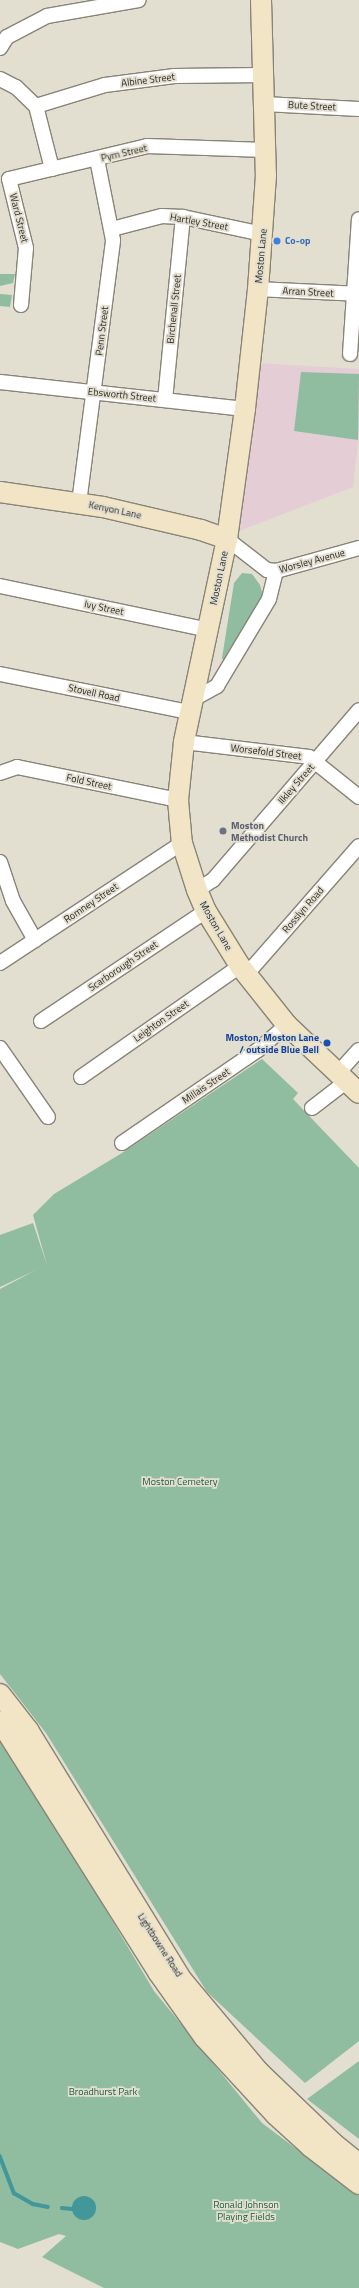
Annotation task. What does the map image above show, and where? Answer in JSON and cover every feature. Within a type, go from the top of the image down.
[{"type":"street","points":[[0,48],[7,37],[47,16],[139,0]]},
{"type":"street","name":"Moston Lane","points":[[261,0],[266,150],[263,234],[258,289],[245,409],[227,539],[208,630],[205,684],[190,706],[184,742],[178,800],[182,843],[197,890],[206,911],[243,970],[286,1025],[348,1082]]},
{"type":"street","name":"Albine Street","points":[[36,106],[105,85],[174,76],[264,75]]},
{"type":"street","points":[[0,79],[16,87],[36,106],[52,169]]},
{"type":"street","name":"Bute Street","points":[[264,104],[359,109]]},
{"type":"street","name":"Pym Street","points":[[9,179],[147,146],[266,150]]},
{"type":"street","name":"Penn Street","points":[[80,503],[95,392],[112,230],[97,159]]},
{"type":"street","name":"Ward Street","points":[[9,179],[26,248],[21,305]]},
{"type":"street","name":"Hartley Street","points":[[112,230],[162,216],[183,218],[263,234]]},
{"type":"street","name":"Birchenall Street","points":[[165,400],[183,218]]},
{"type":"street","points":[[350,354],[356,294],[359,219]]},
{"type":"street","name":"Arran Street","points":[[258,289],[356,294]]},
{"type":"street","name":"Ebsworth Street","points":[[0,382],[245,409]]},
{"type":"street","name":"Kenyon Lane","points":[[0,492],[80,503],[195,528],[227,539]]},
{"type":"street","name":"Worsley Avenue","points":[[227,539],[268,570],[276,571],[359,548]]},
{"type":"street","points":[[205,684],[232,663],[269,599],[276,571]]},
{"type":"street","name":"Ivy Street","points":[[0,586],[208,630]]},
{"type":"street","name":"Stovell Road","points":[[0,674],[190,706]]},
{"type":"street","name":"Ilkley Street","points":[[197,890],[213,880],[359,710]]},
{"type":"street","name":"Worsefold Street","points":[[184,742],[309,757],[316,761],[359,797]]},
{"type":"street","name":"Fold Street","points":[[0,773],[17,767],[178,800]]},
{"type":"street","name":"Romney Street","points":[[0,963],[182,843]]},
{"type":"street","name":"Rosslyn Road","points":[[243,970],[359,846]]},
{"type":"street","points":[[0,862],[13,901],[35,940]]},
{"type":"street","name":"Scarborough Street","points":[[41,1021],[206,911]]},
{"type":"street","name":"Leighton Street","points":[[81,1077],[243,970]]},
{"type":"street","name":"Millais Street","points":[[122,1143],[258,1050],[286,1025]]},
{"type":"street","points":[[0,1048],[4,1063],[48,1117]]},
{"type":"street","points":[[312,1108],[348,1082],[359,1050]]},
{"type":"street","name":"Lightbowne Road","points":[[0,1694],[28,1730],[182,1980],[258,2071],[333,2143],[359,2164]]},
{"type":"street","name":"Lightbowne Road","points":[[0,1721],[158,1972],[204,2037],[276,2115],[311,2147],[359,2184]]},
{"type":"shaded area","points":[[255,363],[359,369],[359,433],[353,487],[231,534]]},
{"type":"green space","points":[[0,274],[15,274],[13,283],[0,286]]},
{"type":"green space","points":[[0,294],[12,295],[10,307],[0,306]]},
{"type":"green space","points":[[301,372],[359,374],[358,440],[294,431]]},
{"type":"green space","points":[[242,573],[252,574],[260,585],[263,595],[224,662],[222,658],[234,583]]},
{"type":"green space","name":"Moston Cemetery","points":[[262,1059],[298,1093],[293,1099],[359,1168],[359,2041],[305,2083],[207,1992],[46,1733],[0,1674],[0,1289],[36,1270],[0,1287],[0,1235],[33,1223],[47,1265],[33,1215],[54,1194],[122,1153]]},
{"type":"green space","name":"Broadhurst Park","points":[[0,1740],[21,1767],[154,1991],[262,2123],[359,2196],[359,2288],[104,2288],[42,2257],[66,2236],[59,2234],[18,2249],[0,2242]]},
{"type":"green space","points":[[359,2061],[359,2139],[307,2099]]},
{"type":"water","points":[[84,2196],[93,2199],[96,2208],[93,2217],[84,2220],[75,2217],[72,2208],[75,2199]]},
{"type":"waterway","points":[[0,2156],[14,2193],[33,2204],[48,2207]]},
{"type":"waterway","points":[[62,2208],[72,2209]]},
{"type":"place","name":"Co-op","points":[[277,241]]},
{"type":"place","name":"Moston Methodist Church","points":[[223,831]]},
{"type":"place","name":"Moston, Moston Lane / outside Blue Bell","points":[[327,1043]]},
{"type":"park label","name":"Ronald Johnson Playing Fields","points":[[246,2210]]}]
